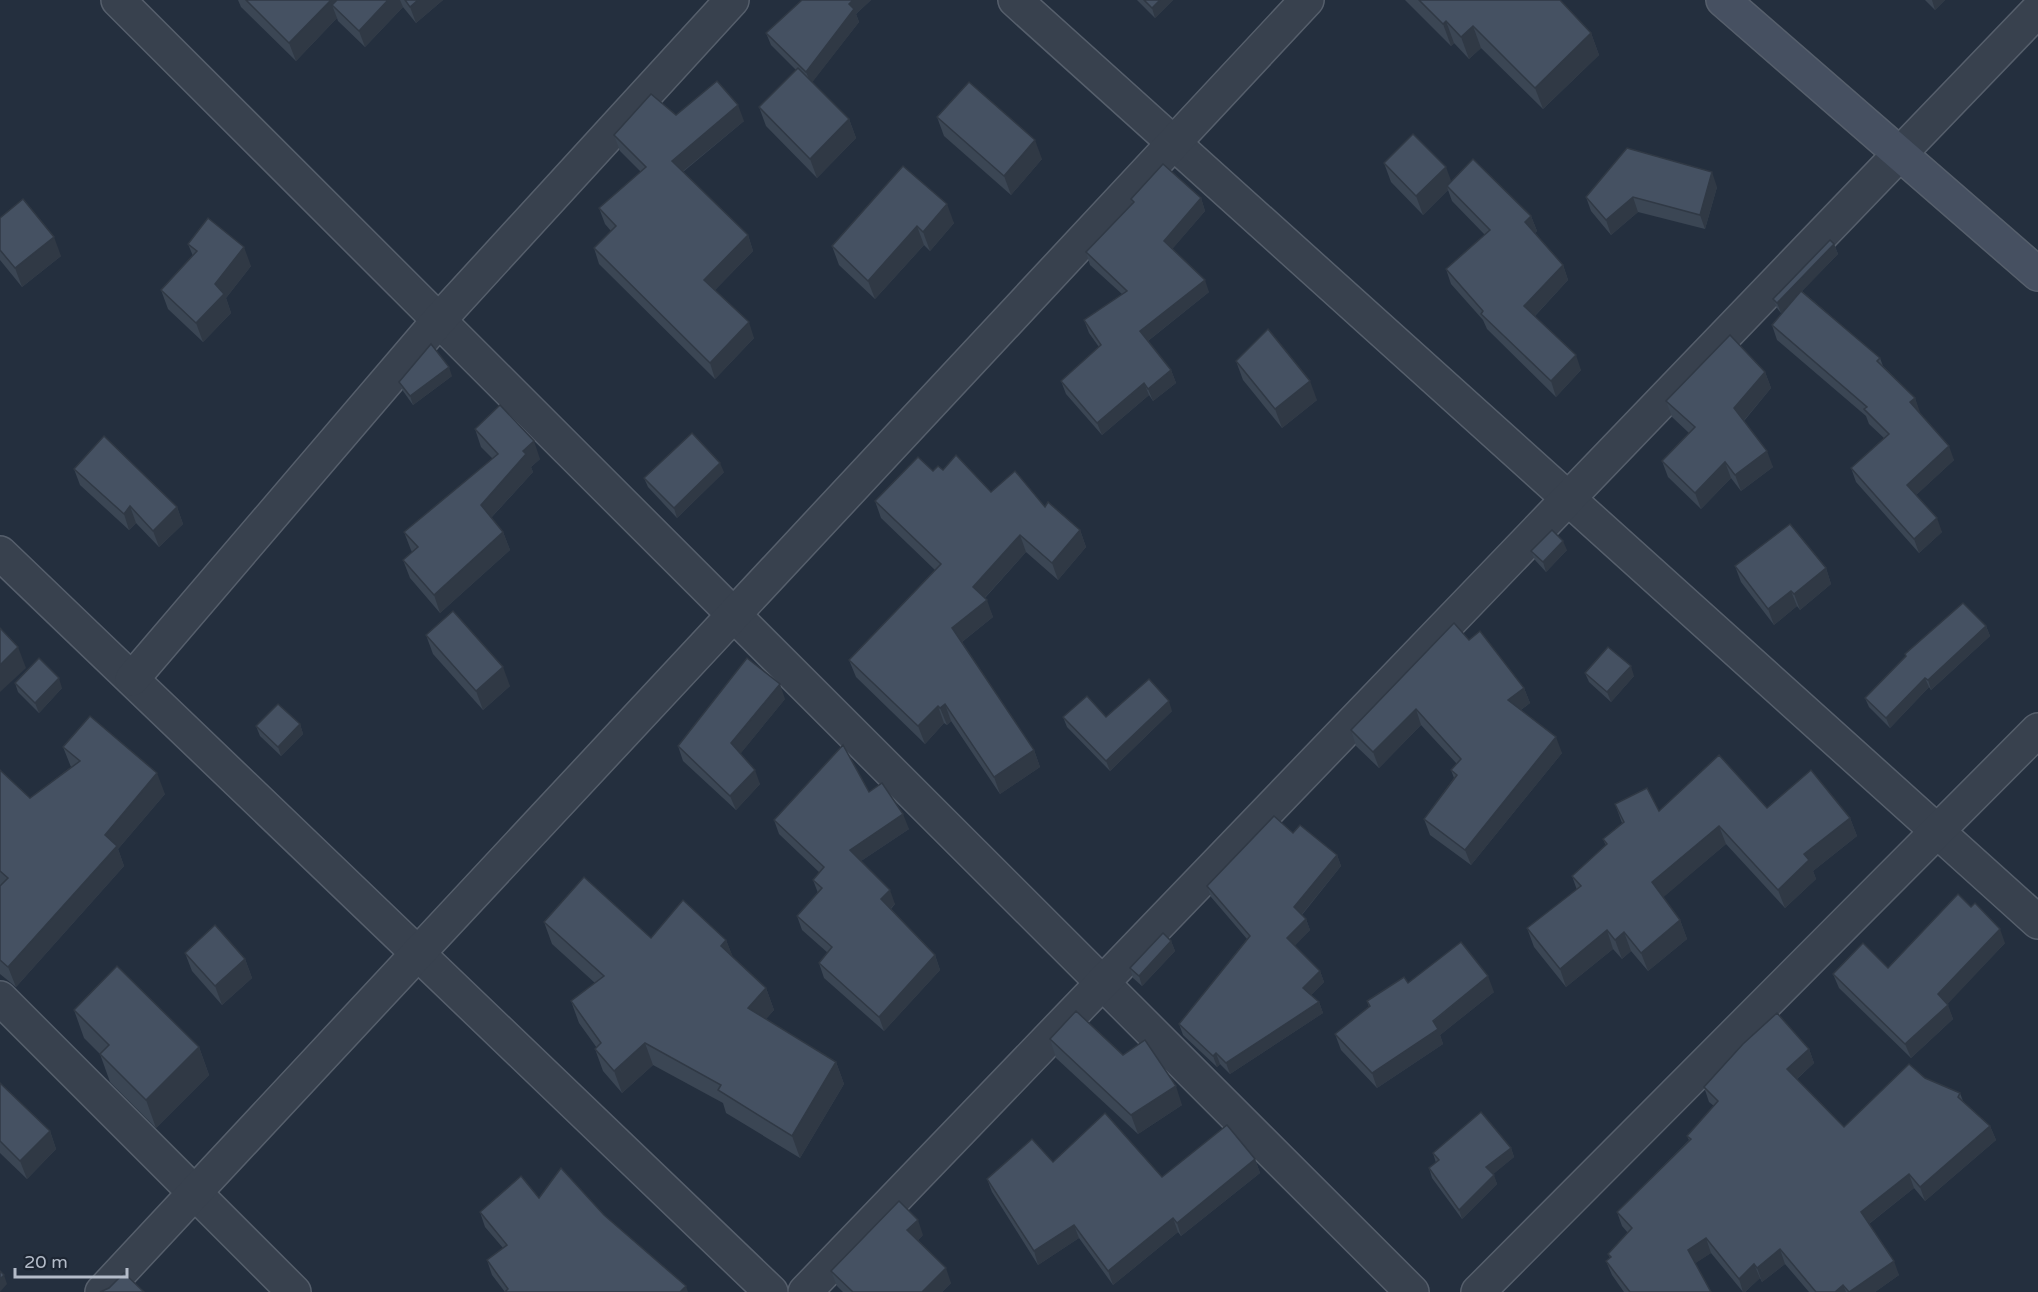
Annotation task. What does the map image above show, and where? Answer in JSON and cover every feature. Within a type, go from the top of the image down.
[{"type":"street","points":[[118,0],[1412,1292]]},
{"type":"street","points":[[132,679],[439,320],[732,0]]},
{"type":"street","points":[[1016,0],[2038,922]]},
{"type":"street","points":[[102,1292],[1307,0]]},
{"type":"street","points":[[1723,0],[2038,274]]},
{"type":"street","points":[[805,1292],[2038,10]]},
{"type":"street","points":[[0,553],[419,952],[771,1292]]},
{"type":"street","points":[[1478,1292],[2038,730]]},
{"type":"street","points":[[0,998],[294,1292]]},
{"type":"building","points":[[246,0],[331,0],[289,43]]},
{"type":"building","points":[[337,0],[388,0],[359,31],[332,5]]},
{"type":"building","points":[[405,0],[418,0],[410,7]]},
{"type":"building","points":[[802,0],[853,0],[849,4],[854,9],[806,72],[766,33]]},
{"type":"building","points":[[1144,0],[1160,0],[1152,8]]},
{"type":"building","points":[[1419,0],[1560,0],[1591,33],[1535,88],[1473,26],[1461,37],[1446,21],[1443,24]]},
{"type":"building","points":[[798,68],[849,119],[810,159],[759,107]]},
{"type":"building","points":[[717,81],[738,105],[672,161],[748,235],[704,280],[749,322],[710,363],[594,248],[616,226],[599,208],[646,167],[614,135],[651,94],[676,115]]},
{"type":"building","points":[[969,82],[1035,140],[1004,176],[937,117]]},
{"type":"building","points":[[1413,134],[1446,167],[1416,196],[1384,163]]},
{"type":"building","points":[[1627,148],[1712,172],[1700,215],[1633,197],[1606,220],[1586,197]]},
{"type":"building","points":[[1473,159],[1531,216],[1525,222],[1563,265],[1524,306],[1576,355],[1551,381],[1481,314],[1483,311],[1446,269],[1490,230],[1447,186]]},
{"type":"building","points":[[1163,164],[1201,198],[1164,241],[1205,280],[1140,331],[1171,370],[1148,389],[1144,383],[1097,423],[1061,381],[1101,345],[1084,320],[1127,291],[1086,252],[1134,202],[1131,199]]},
{"type":"building","points":[[903,166],[947,204],[923,232],[917,226],[868,281],[832,246]]},
{"type":"building","points":[[23,199],[54,237],[15,268],[0,250],[0,218]]},
{"type":"building","points":[[208,218],[244,247],[215,284],[224,294],[196,323],[161,290],[197,251],[188,244]]},
{"type":"building","points":[[1830,240],[1834,244],[1777,303],[1773,299]]},
{"type":"building","points":[[1801,291],[1880,358],[1877,361],[1915,398],[1910,402],[1949,446],[1907,485],[1937,518],[1914,539],[1851,468],[1889,434],[1864,409],[1867,407],[1772,325]]},
{"type":"building","points":[[1268,329],[1310,381],[1275,409],[1236,361]]},
{"type":"building","points":[[1730,335],[1765,372],[1734,408],[1767,451],[1735,475],[1725,462],[1695,493],[1662,461],[1695,427],[1666,401]]},
{"type":"building","points":[[431,344],[449,367],[410,396],[399,382]]},
{"type":"building","points":[[500,405],[534,441],[523,451],[526,454],[481,505],[503,532],[434,595],[403,560],[418,547],[404,532],[498,454],[475,429]]},
{"type":"building","points":[[692,433],[720,463],[674,508],[644,478]]},
{"type":"building","points":[[104,436],[177,507],[153,531],[130,506],[124,514],[74,469]]},
{"type":"building","points":[[956,455],[991,492],[1015,471],[1045,507],[1048,502],[1080,530],[1052,563],[1020,535],[973,587],[987,600],[952,628],[1034,750],[994,777],[945,704],[940,708],[938,706],[918,726],[849,660],[941,564],[875,501],[918,457],[933,471],[938,466],[943,470]]},
{"type":"building","points":[[1790,524],[1826,568],[1794,594],[1791,591],[1768,609],[1735,566]]},
{"type":"building","points":[[1552,530],[1563,541],[1543,562],[1531,551]]},
{"type":"building","points":[[1963,603],[1986,626],[1928,680],[1925,678],[1886,718],[1865,698],[1906,656],[1905,654]]},
{"type":"building","points":[[453,611],[503,667],[476,691],[426,635]]},
{"type":"building","points":[[1454,623],[1469,640],[1480,631],[1524,688],[1508,700],[1556,737],[1465,850],[1424,819],[1457,775],[1451,770],[1461,759],[1416,709],[1373,752],[1351,730]]},
{"type":"building","points":[[0,628],[18,647],[0,665]]},
{"type":"building","points":[[1608,647],[1631,666],[1607,692],[1585,673]]},
{"type":"building","points":[[39,658],[59,678],[35,703],[15,683]]},
{"type":"building","points":[[747,658],[780,684],[731,743],[755,770],[730,796],[678,746]]},
{"type":"building","points":[[1149,679],[1169,701],[1106,761],[1063,717],[1087,696],[1106,717]]},
{"type":"building","points":[[278,704],[300,724],[278,747],[256,726]]},
{"type":"building","points":[[90,716],[157,773],[105,835],[117,846],[8,967],[0,960],[0,886],[8,878],[0,871],[0,770],[30,798],[80,761],[63,747]]},
{"type":"building","points":[[843,745],[869,792],[882,783],[903,814],[850,850],[890,890],[881,899],[935,955],[879,1017],[819,963],[832,947],[797,916],[822,888],[813,880],[824,867],[774,820]]},
{"type":"building","points":[[1719,755],[1767,808],[1811,770],[1850,818],[1804,854],[1809,860],[1778,890],[1719,826],[1652,882],[1680,920],[1641,953],[1624,932],[1615,940],[1607,930],[1560,969],[1527,928],[1581,886],[1572,876],[1607,844],[1603,839],[1624,822],[1615,804],[1647,788],[1659,811]]},
{"type":"building","points":[[1274,816],[1293,833],[1300,825],[1337,855],[1294,907],[1306,919],[1287,938],[1320,971],[1303,988],[1319,1002],[1226,1063],[1216,1053],[1213,1056],[1179,1024],[1250,936],[1207,886]]},
{"type":"building","points":[[584,877],[651,938],[683,900],[726,940],[721,946],[766,988],[748,1008],[836,1062],[792,1136],[718,1090],[721,1085],[645,1043],[614,1071],[595,1049],[601,1043],[571,1001],[604,976],[544,922]]},
{"type":"building","points":[[1958,894],[1971,907],[1975,903],[2000,929],[1938,994],[1948,1005],[1905,1044],[1833,974],[1863,943],[1888,968]]},
{"type":"building","points":[[215,925],[245,959],[215,986],[185,953]]},
{"type":"building","points":[[1163,933],[1171,941],[1139,976],[1130,968]]},
{"type":"building","points":[[1461,942],[1488,976],[1433,1021],[1438,1029],[1372,1073],[1335,1034],[1370,1006],[1367,1001],[1404,977],[1408,983]]},
{"type":"building","points":[[117,966],[199,1047],[146,1100],[100,1054],[109,1045],[74,1010]]},
{"type":"building","points":[[1076,1011],[1123,1055],[1145,1040],[1176,1086],[1131,1115],[1050,1039]]},
{"type":"building","points":[[1777,1013],[1809,1049],[1787,1069],[1844,1127],[1909,1064],[1925,1078],[1960,1093],[1958,1097],[1990,1126],[1920,1187],[1909,1174],[1861,1212],[1894,1261],[1849,1292],[1843,1285],[1835,1292],[1816,1292],[1780,1249],[1757,1268],[1754,1264],[1739,1279],[1706,1238],[1688,1250],[1711,1292],[1630,1292],[1606,1261],[1611,1257],[1608,1254],[1632,1228],[1617,1212],[1691,1139],[1687,1136],[1718,1101],[1704,1087],[1743,1044]]},
{"type":"building","points":[[0,1083],[50,1131],[20,1161],[0,1141]]},
{"type":"building","points":[[1481,1112],[1511,1148],[1486,1167],[1494,1175],[1459,1210],[1429,1168],[1439,1160],[1433,1153]]},
{"type":"building","points":[[1105,1113],[1162,1177],[1227,1125],[1255,1159],[1177,1223],[1173,1218],[1108,1271],[1074,1225],[1034,1251],[987,1179],[1032,1139],[1053,1162]]},
{"type":"building","points":[[561,1168],[604,1215],[686,1286],[680,1292],[505,1292],[508,1289],[487,1260],[507,1245],[480,1212],[521,1176],[539,1198]]},
{"type":"building","points":[[899,1201],[918,1220],[907,1230],[946,1268],[922,1292],[853,1292],[831,1271]]},
{"type":"building","points":[[124,1273],[144,1292],[100,1292],[109,1288]]}]
